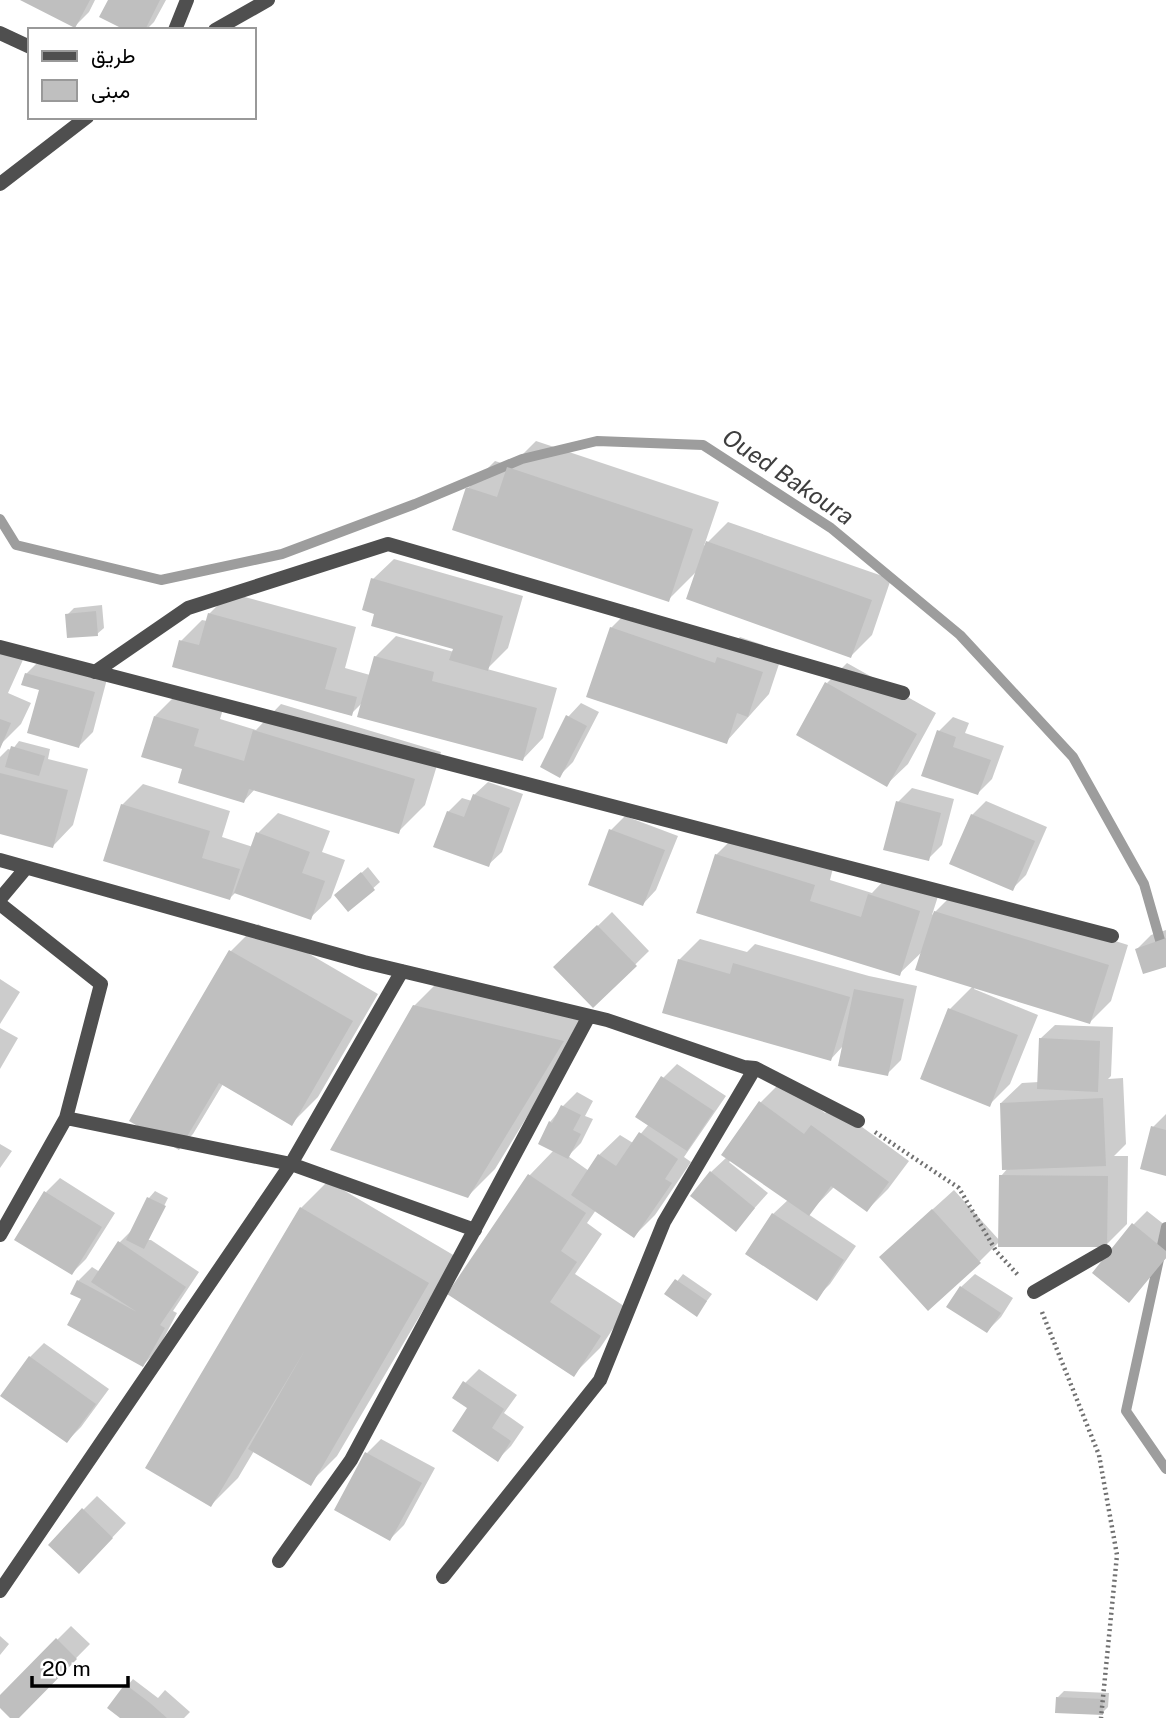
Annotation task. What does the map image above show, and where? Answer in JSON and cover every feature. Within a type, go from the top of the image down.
[{"type":"street","points":[[176,28],[187,0]]},
{"type":"street","points":[[219,28],[268,0]]},
{"type":"street","points":[[0,33],[28,46]]},
{"type":"street","points":[[0,184],[84,119]]},
{"type":"street","points":[[95,672],[188,608],[388,544],[903,693]]},
{"type":"street","points":[[0,647],[1112,936]]},
{"type":"street","points":[[0,860],[402,971],[589,1016],[744,1067],[755,1068],[859,1121]]},
{"type":"street","points":[[0,1235],[66,1118],[101,984],[0,901],[26,868]]},
{"type":"street","points":[[0,1591],[291,1164],[402,971]]},
{"type":"street","points":[[279,1561],[351,1461],[589,1016]]},
{"type":"street","points":[[443,1577],[600,1380],[664,1222],[755,1068]]},
{"type":"street","points":[[66,1118],[291,1164],[475,1230]]},
{"type":"street","points":[[1034,1292],[1105,1251]]},
{"type":"path","points":[[859,1121],[959,1188],[996,1251],[1034,1292],[1099,1455],[1118,1555],[1101,1718]]},
{"type":"building","points":[[20,0],[90,0],[75,28]]},
{"type":"building","points":[[108,0],[160,0],[146,28],[121,28],[99,17]]},
{"type":"building","points":[[507,467],[693,529],[669,602],[452,530],[466,487],[497,497]]},
{"type":"building","points":[[706,541],[872,600],[851,658],[686,599]]},
{"type":"building","points":[[371,578],[503,616],[488,671],[449,660],[453,649],[371,626],[374,614],[362,610]]},
{"type":"building","points":[[96,611],[98,636],[67,638],[65,614]]},
{"type":"building","points":[[208,613],[337,648],[325,689],[357,697],[352,716],[172,667],[179,640],[199,645]]},
{"type":"building","points":[[610,627],[715,663],[717,657],[763,672],[748,717],[737,713],[727,744],[586,697]]},
{"type":"building","points":[[374,656],[434,672],[432,681],[537,708],[523,761],[357,717]]},
{"type":"building","points":[[25,673],[95,692],[79,748],[27,733],[39,690],[21,685]]},
{"type":"building","points":[[825,682],[917,734],[887,787],[796,735]]},
{"type":"building","points":[[566,715],[587,726],[560,778],[540,767]]},
{"type":"building","points":[[154,716],[199,729],[194,746],[244,761],[253,730],[415,779],[399,834],[249,789],[244,803],[178,783],[182,769],[141,757]]},
{"type":"building","points":[[0,719],[11,723],[0,749]]},
{"type":"building","points":[[937,730],[956,737],[953,747],[991,760],[978,795],[921,776]]},
{"type":"building","points":[[11,746],[45,756],[39,776],[5,767]]},
{"type":"building","points":[[0,773],[68,790],[53,848],[0,834]]},
{"type":"building","points":[[473,794],[510,808],[489,867],[433,847],[447,811],[464,817]]},
{"type":"building","points":[[896,801],[941,813],[929,861],[883,850]]},
{"type":"building","points":[[121,804],[210,831],[202,858],[240,869],[230,900],[103,861]]},
{"type":"building","points":[[971,814],[1035,841],[1013,891],[949,864]]},
{"type":"building","points":[[609,829],[665,850],[643,906],[588,885]]},
{"type":"building","points":[[256,832],[310,852],[302,873],[325,881],[311,920],[234,893]]},
{"type":"building","points":[[715,854],[815,885],[810,901],[861,917],[868,894],[920,911],[900,976],[696,913]]},
{"type":"building","points":[[361,872],[375,890],[348,912],[334,895]]},
{"type":"building","points":[[934,911],[1109,965],[1090,1024],[915,970]]},
{"type":"building","points":[[597,925],[637,966],[593,1008],[553,967]]},
{"type":"building","points":[[1166,938],[1166,967],[1143,974],[1135,949]]},
{"type":"building","points":[[229,950],[353,1021],[292,1126],[219,1083],[179,1150],[129,1121]]},
{"type":"building","points":[[678,959],[730,974],[733,963],[850,997],[831,1061],[662,1013]]},
{"type":"building","points":[[854,989],[904,999],[888,1076],[838,1066]]},
{"type":"building","points":[[413,1005],[564,1041],[468,1198],[330,1150]]},
{"type":"building","points":[[948,1008],[1018,1035],[990,1107],[920,1079]]},
{"type":"building","points":[[1039,1038],[1100,1041],[1098,1092],[1037,1089]]},
{"type":"building","points":[[661,1076],[714,1111],[687,1151],[635,1117]]},
{"type":"building","points":[[1103,1098],[1106,1166],[1002,1170],[1000,1103]]},
{"type":"building","points":[[759,1101],[804,1134],[811,1125],[889,1182],[867,1212],[831,1186],[809,1216],[721,1155]]},
{"type":"building","points":[[561,1105],[581,1115],[573,1130],[581,1134],[568,1159],[538,1144],[549,1121],[552,1123]]},
{"type":"building","points":[[1151,1126],[1166,1130],[1166,1176],[1140,1169]]},
{"type":"building","points":[[639,1132],[678,1159],[665,1179],[672,1183],[634,1238],[571,1195],[598,1154],[616,1166]]},
{"type":"building","points":[[710,1171],[755,1208],[736,1232],[690,1196]]},
{"type":"building","points":[[528,1174],[586,1213],[561,1251],[577,1262],[550,1302],[601,1336],[574,1377],[447,1294]]},
{"type":"building","points":[[999,1175],[1108,1176],[1107,1247],[998,1247]]},
{"type":"building","points":[[44,1191],[102,1227],[72,1275],[14,1240]]},
{"type":"building","points":[[147,1197],[166,1206],[144,1249],[126,1240]]},
{"type":"building","points":[[300,1207],[429,1283],[311,1486],[248,1449],[305,1350],[211,1507],[145,1468]]},
{"type":"building","points":[[932,1209],[981,1263],[928,1311],[879,1257]]},
{"type":"building","points":[[772,1213],[844,1260],[817,1301],[745,1254]]},
{"type":"building","points":[[1132,1223],[1166,1251],[1166,1258],[1129,1303],[1092,1273]]},
{"type":"building","points":[[118,1241],[186,1287],[160,1325],[165,1328],[143,1367],[67,1325],[81,1299],[70,1294],[77,1280],[137,1312],[91,1282]]},
{"type":"building","points":[[675,1279],[707,1301],[697,1317],[664,1294]]},
{"type":"building","points":[[960,1286],[1001,1313],[987,1333],[946,1307]]},
{"type":"building","points":[[29,1356],[96,1404],[67,1443],[0,1396]]},
{"type":"building","points":[[463,1381],[504,1409],[492,1428],[511,1441],[498,1462],[452,1431],[467,1408],[452,1398]]},
{"type":"building","points":[[365,1452],[422,1483],[390,1541],[334,1510]]},
{"type":"building","points":[[82,1508],[113,1538],[79,1574],[48,1545]]},
{"type":"building","points":[[56,1638],[77,1659],[19,1718],[10,1718],[0,1708],[0,1695]]},
{"type":"building","points":[[125,1684],[167,1718],[120,1718],[107,1708]]},
{"type":"building","points":[[1056,1697],[1103,1699],[1103,1715],[1055,1713]]},
{"type":"waterway","name":"Oued Bakoura","points":[[0,519],[16,545],[161,580],[282,554],[415,504],[522,459],[597,441],[703,445],[831,528],[960,635],[1073,757],[1144,884],[1166,961]]},
{"type":"waterway","name":"Oued Bakoura","points":[[1166,1227],[1126,1411],[1166,1469]]}]
